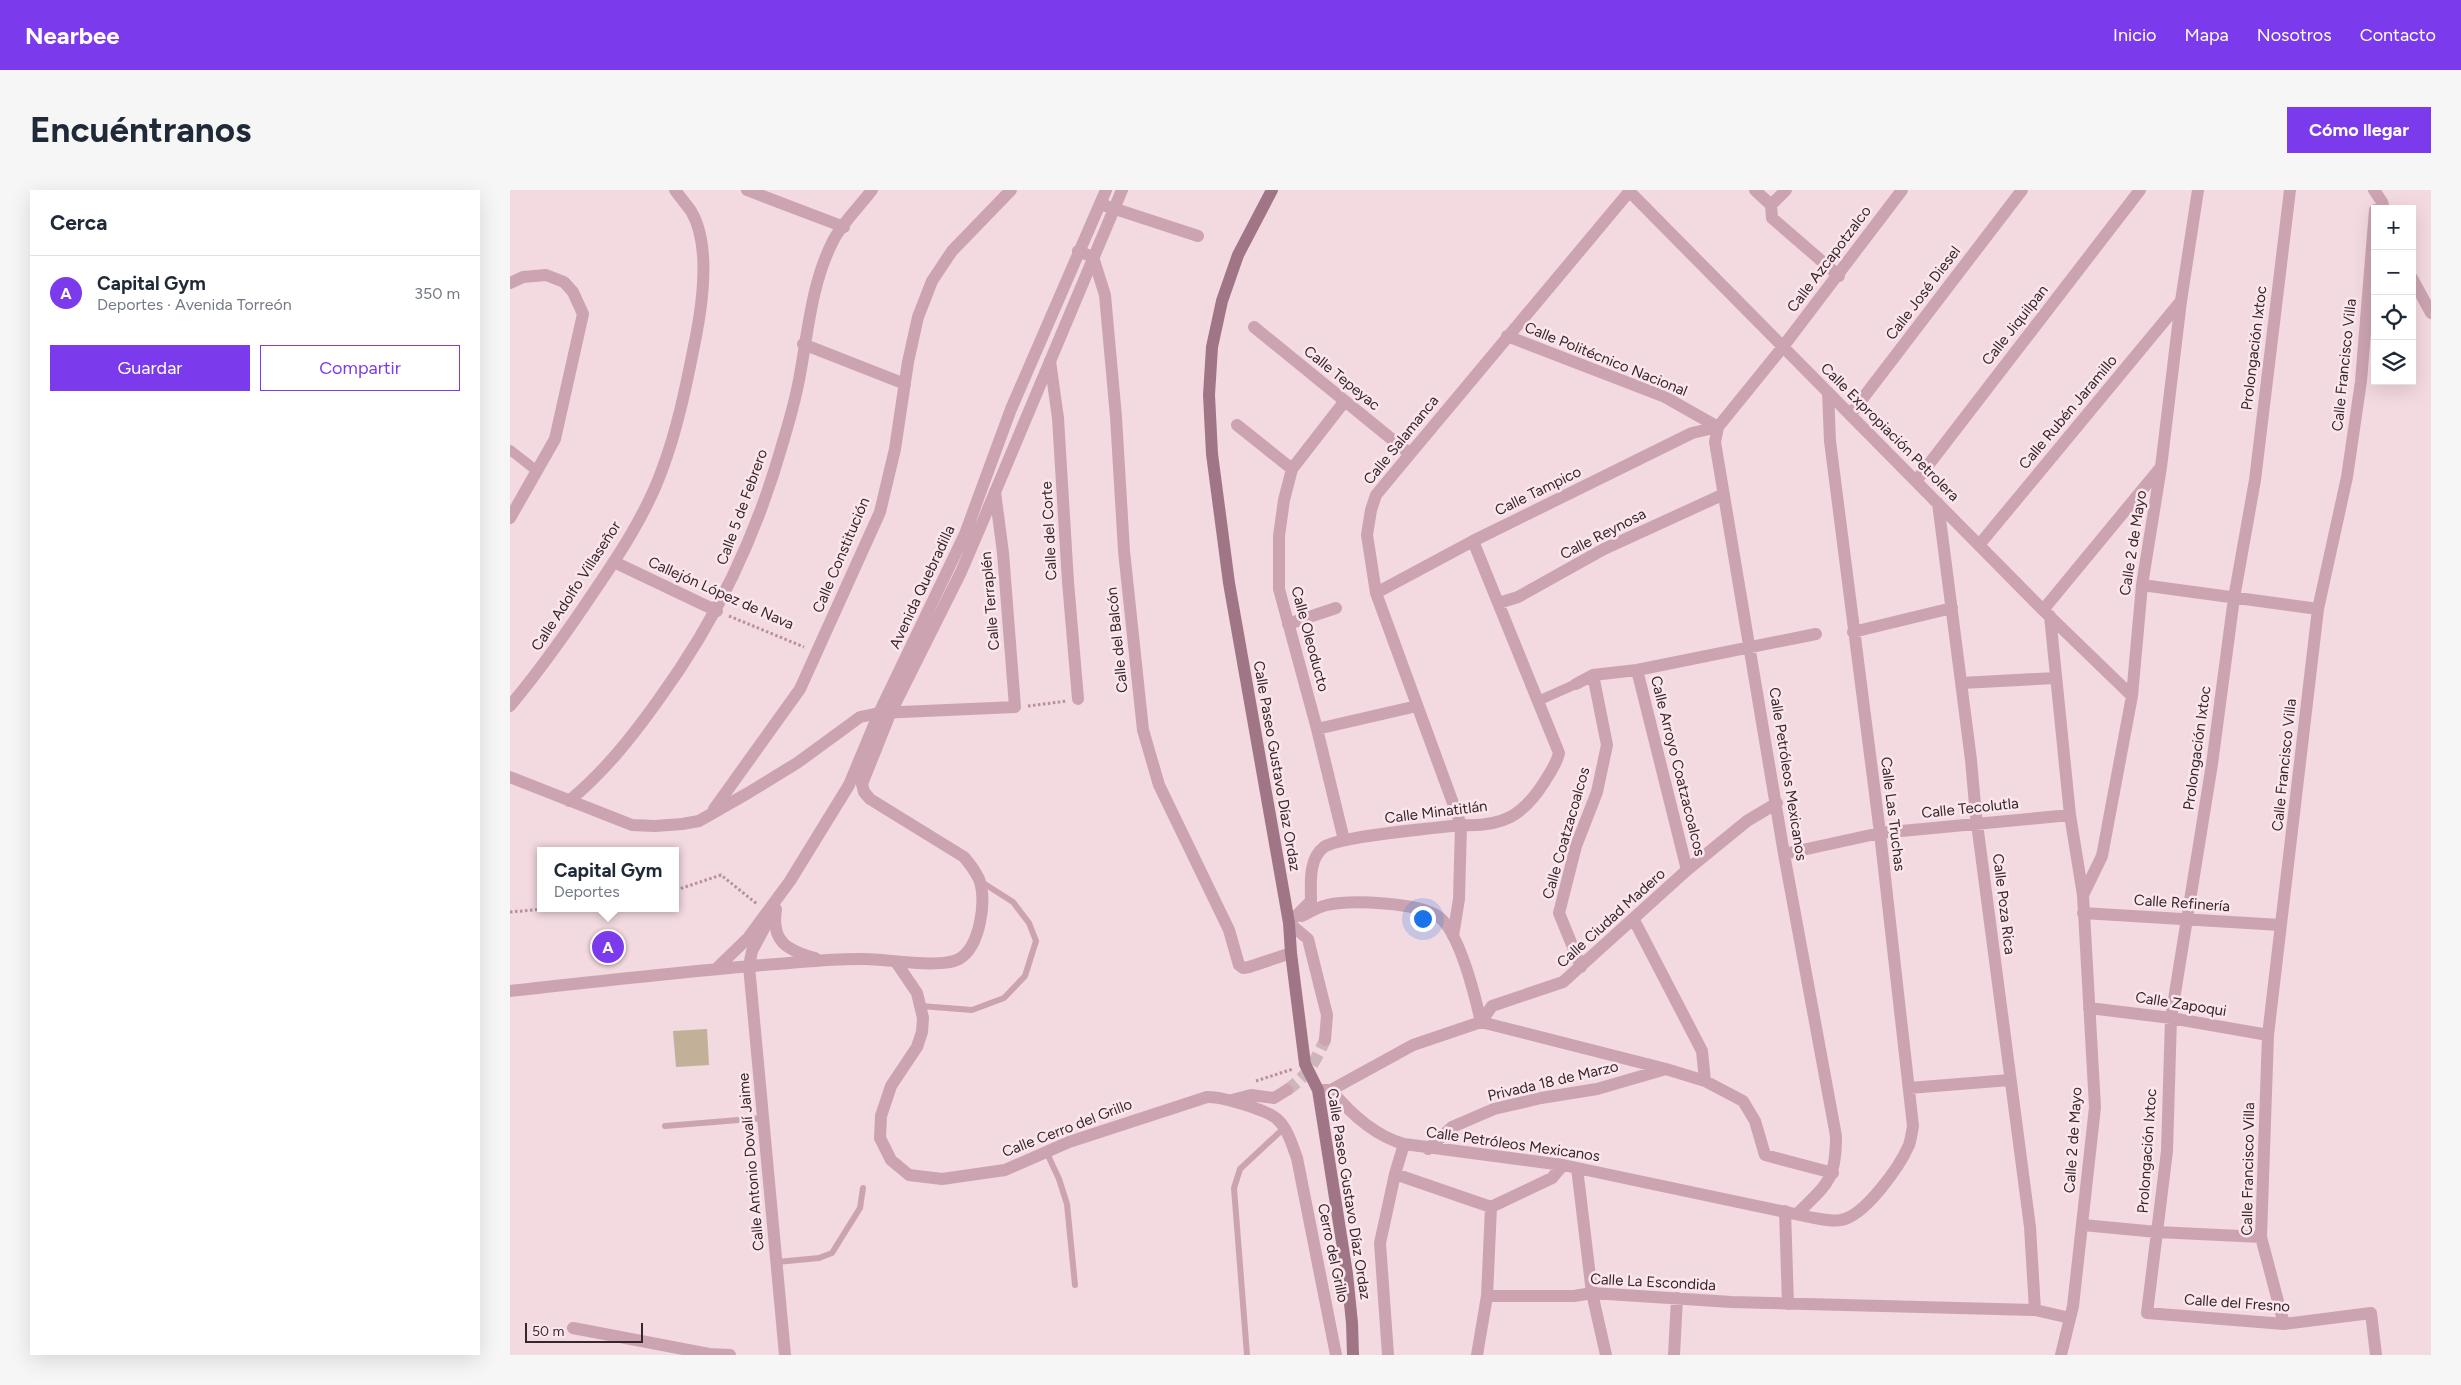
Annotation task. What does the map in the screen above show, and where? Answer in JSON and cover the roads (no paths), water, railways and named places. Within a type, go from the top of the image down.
[{"type":"main road","name":"Calle Paseo Gustavo Díaz Ordaz","points":[[1272,190],[1238,255],[1222,300],[1212,347],[1209,395],[1212,454],[1229,583],[1289,923],[1291,954],[1305,1064],[1324,1090],[1347,1274],[1353,1355]]},
{"type":"street","name":"Calle Adolfo Villaseñor","points":[[510,706],[566,634],[614,562],[662,471],[688,378],[700,315],[701,246],[691,212],[675,190]]},
{"type":"street","points":[[747,190],[844,227]]},
{"type":"street","name":"Calle 5 de Febrero","points":[[569,801],[587,786],[626,745],[670,684],[717,611],[738,568],[764,503],[799,380],[804,344],[818,277],[834,240],[872,190]]},
{"type":"street","name":"Calle Constitución","points":[[711,814],[800,689],[880,512],[896,449],[905,384],[918,317],[932,281],[952,251],[1011,190]]},
{"type":"street","name":"Avenida Quebradilla","points":[[716,968],[748,938],[771,910],[849,785],[884,714],[965,534],[1011,410],[1078,251],[1106,190]]},
{"type":"street","name":"Avenida Quebradilla","points":[[979,880],[964,857],[870,799],[862,789],[865,774],[884,714],[961,572],[1122,190]]},
{"type":"street","points":[[1756,190],[1771,204],[1772,218],[1838,276]]},
{"type":"street","points":[[1771,204],[1786,190]]},
{"type":"street","name":"Calle Azcapotzalco","points":[[1782,348],[1902,190]]},
{"type":"street","name":"Calle José Diesel","points":[[1850,415],[2022,190]]},
{"type":"street","name":"Calle Jiquilpan","points":[[1916,480],[2140,190]]},
{"type":"street","name":"Calle 2 de Mayo","points":[[2083,895],[2102,856],[2132,696],[2142,586],[2161,467],[2181,301],[2198,190]]},
{"type":"street","name":"Prolongación Ixtoc","points":[[2147,1312],[2167,1152],[2171,1018],[2212,764],[2234,598],[2255,480],[2290,190]]},
{"type":"street","name":"Calle Francisco Villa","points":[[2370,190],[2374,205]]},
{"type":"street","points":[[2374,190],[2383,205]]},
{"type":"street","name":"Calle Expropiación Petrolera","points":[[1628,191],[2046,613],[2132,696]]},
{"type":"street","name":"Calle Salamanca","points":[[1453,936],[1459,899],[1460,825],[1376,593],[1367,535],[1371,510],[1376,495],[1628,191]]},
{"type":"street","points":[[1100,204],[1198,236]]},
{"type":"street","name":"Calle Francisco Villa","points":[[2284,1324],[2261,1237],[2268,1035],[2280,925],[2292,847],[2318,609],[2347,477],[2361,381],[2372,250]]},
{"type":"street","points":[[1078,251],[1094,257]]},
{"type":"street","name":"Calle del Balcón","points":[[1094,257],[1105,296],[1116,417],[1124,550],[1143,730],[1159,785],[1229,930],[1239,965],[1243,968],[1250,968],[1291,954]]},
{"type":"street","points":[[510,283],[523,277],[546,275],[564,282],[573,292],[583,314],[555,439],[510,518]]},
{"type":"street","points":[[2416,285],[2431,313]]},
{"type":"street","name":"Calle Rubén Jaramillo","points":[[1979,545],[2181,301]]},
{"type":"street","name":"Calle Tepeyac","points":[[1254,327],[1410,454]]},
{"type":"street","name":"Calle Politécnico Nacional","points":[[1507,336],[1664,397],[1718,427]]},
{"type":"street","points":[[804,344],[905,384]]},
{"type":"street","points":[[1718,427],[1782,348]]},
{"type":"street","name":"Calle del Corte","points":[[1050,362],[1058,418],[1068,582],[1078,699]]},
{"type":"street","name":"Calle Las Truchas","points":[[1828,392],[1830,441],[1880,833],[1912,1126],[1910,1144],[1875,1197],[1848,1218]]},
{"type":"street","name":"Calle Oleoducto","points":[[1344,402],[1292,469],[1284,500],[1279,536],[1279,589],[1317,729],[1344,840]]},
{"type":"street","points":[[1237,425],[1292,469]]},
{"type":"street","name":"Calle Petróleos Mexicanos","points":[[1718,427],[1715,442],[1722,495],[1777,803],[1784,854],[1836,1136],[1836,1162],[1833,1173],[1823,1188],[1791,1213]]},
{"type":"street","name":"Calle Tampico","points":[[1376,593],[1473,541],[1692,433],[1718,427]]},
{"type":"street","points":[[510,450],[537,471]]},
{"type":"street","points":[[2046,613],[2161,467]]},
{"type":"street","name":"Calle Terraplén","points":[[884,714],[1015,707],[1003,552],[995,492]]},
{"type":"street","name":"Calle Reynosa","points":[[1499,603],[1518,597],[1604,549],[1722,495]]},
{"type":"street","name":"Calle Poza Rica","points":[[1938,503],[2040,1312]]},
{"type":"street","name":"Calle Minatitlán","points":[[1289,923],[1311,901],[1311,872],[1324,846],[1344,840],[1460,825],[1476,826],[1509,818],[1523,811],[1538,792],[1558,760],[1559,753],[1540,700],[1473,541]]},
{"type":"street","name":"Callejón López de Nava","points":[[614,562],[717,611]]},
{"type":"street","points":[[2142,586],[2318,609]]},
{"type":"street","points":[[1288,624],[1336,608]]},
{"type":"street","points":[[1853,632],[1952,608]]},
{"type":"street","name":"Calle 2 de Mayo","points":[[2046,613],[2070,814],[2083,895],[2095,1107],[2083,1225],[2070,1318],[2061,1355]]},
{"type":"street","points":[[1540,700],[1593,675],[1637,670],[1816,634]]},
{"type":"street","name":"Calle Arroyo Coatzacoalcos","points":[[1637,670],[1687,870]]},
{"type":"street","name":"Calle Coatzacoalcos","points":[[1581,967],[1559,912],[1576,846],[1597,792],[1606,745],[1593,675]]},
{"type":"street","points":[[1961,683],[2055,678]]},
{"type":"street","points":[[1317,729],[1417,706]]},
{"type":"street","points":[[510,777],[632,825],[682,824],[698,821],[797,763],[860,717],[884,714]]},
{"type":"street","name":"Calle Ciudad Madero","points":[[1324,1090],[1414,1046],[1481,1022],[1492,1006],[1557,985],[1581,967],[1687,870],[1747,821],[1777,803]]},
{"type":"street","name":"Calle Tecolutla","points":[[1784,854],[1880,833],[2070,814]]},
{"type":"street","points":[[510,992],[716,968],[826,960],[865,959],[948,964],[970,950],[976,940],[980,922],[982,893],[979,880]]},
{"type":"street","points":[[1325,1040],[1327,1015],[1308,939],[1289,923],[1317,908],[1329,905],[1380,902],[1419,910],[1439,917],[1453,936],[1466,967],[1481,1022],[1666,1069],[1705,1081],[1743,1101],[1755,1121],[1765,1155],[1833,1173]]},
{"type":"street","points":[[771,910],[773,925],[784,944],[797,953],[826,960]]},
{"type":"street","points":[[749,966],[752,951],[771,910]]},
{"type":"street","name":"Calle Refinería","points":[[2083,913],[2280,925]]},
{"type":"street","points":[[1634,920],[1702,1051],[1705,1081]]},
{"type":"street","name":"Calle Cerro del Grillo","points":[[896,962],[917,993],[921,1006],[922,1032],[918,1047],[891,1086],[881,1116],[880,1138],[891,1160],[909,1175],[942,1179],[1005,1170],[1069,1142],[1198,1099],[1218,1096],[1276,1118],[1284,1128],[1297,1158]]},
{"type":"street","name":"Calle Antonio Dovalí Jaime","points":[[749,966],[785,1355]]},
{"type":"street","name":"Calle Zapoqui","points":[[2089,1008],[2171,1018],[2268,1035]]},
{"type":"street","name":"Privada 18 de Marzo","points":[[1428,1149],[1452,1127],[1494,1109],[1540,1098],[1597,1089],[1666,1069]]},
{"type":"street","points":[[1909,1088],[2010,1080]]},
{"type":"street","points":[[1232,1100],[1252,1096],[1274,1098],[1287,1090]]},
{"type":"street","name":"Calle Petróleos Mexicanos","points":[[1324,1090],[1349,1111],[1390,1140],[1404,1144],[1428,1149],[1563,1165],[1791,1213],[1840,1220],[1848,1218]]},
{"type":"street","points":[[1388,1355],[1380,1243],[1395,1174],[1404,1144]]},
{"type":"street","name":"Cerro del Grillo","points":[[1297,1158],[1336,1355]]},
{"type":"street","points":[[1395,1174],[1491,1207],[1552,1178],[1563,1165]]},
{"type":"street","points":[[1577,1168],[1592,1293],[1606,1355]]},
{"type":"street","points":[[1478,1355],[1487,1296],[1491,1207]]},
{"type":"street","points":[[1788,1304],[1791,1213]]},
{"type":"street","points":[[2083,1225],[2157,1232],[2261,1237]]},
{"type":"street","name":"Calle La Escondida","points":[[1487,1296],[1574,1296],[1592,1293],[1788,1304],[2040,1312],[2070,1318]]},
{"type":"street","points":[[1674,1355],[1677,1298]]},
{"type":"street","name":"Calle del Fresno","points":[[2147,1312],[2284,1324],[2371,1313],[2376,1355]]},
{"type":"street","points":[[573,1328],[709,1354],[730,1355]]},
{"type":"lane","points":[[921,1006],[972,1010],[1004,998],[1025,976],[1036,941],[1029,923],[1013,902],[979,880]]},
{"type":"lane","points":[[665,1126],[764,1118]]},
{"type":"lane","points":[[1247,1355],[1234,1188],[1240,1169],[1284,1128]]},
{"type":"lane","points":[[1046,1151],[1060,1179],[1066,1204],[1075,1285]]},
{"type":"lane","points":[[776,1262],[819,1258],[832,1253],[860,1208],[863,1188]]},
{"type":"tunnel","points":[[1287,1090],[1310,1068],[1325,1040]]},
{"type":"place","name":"Capital Gym","points":[[608,947]]}]
